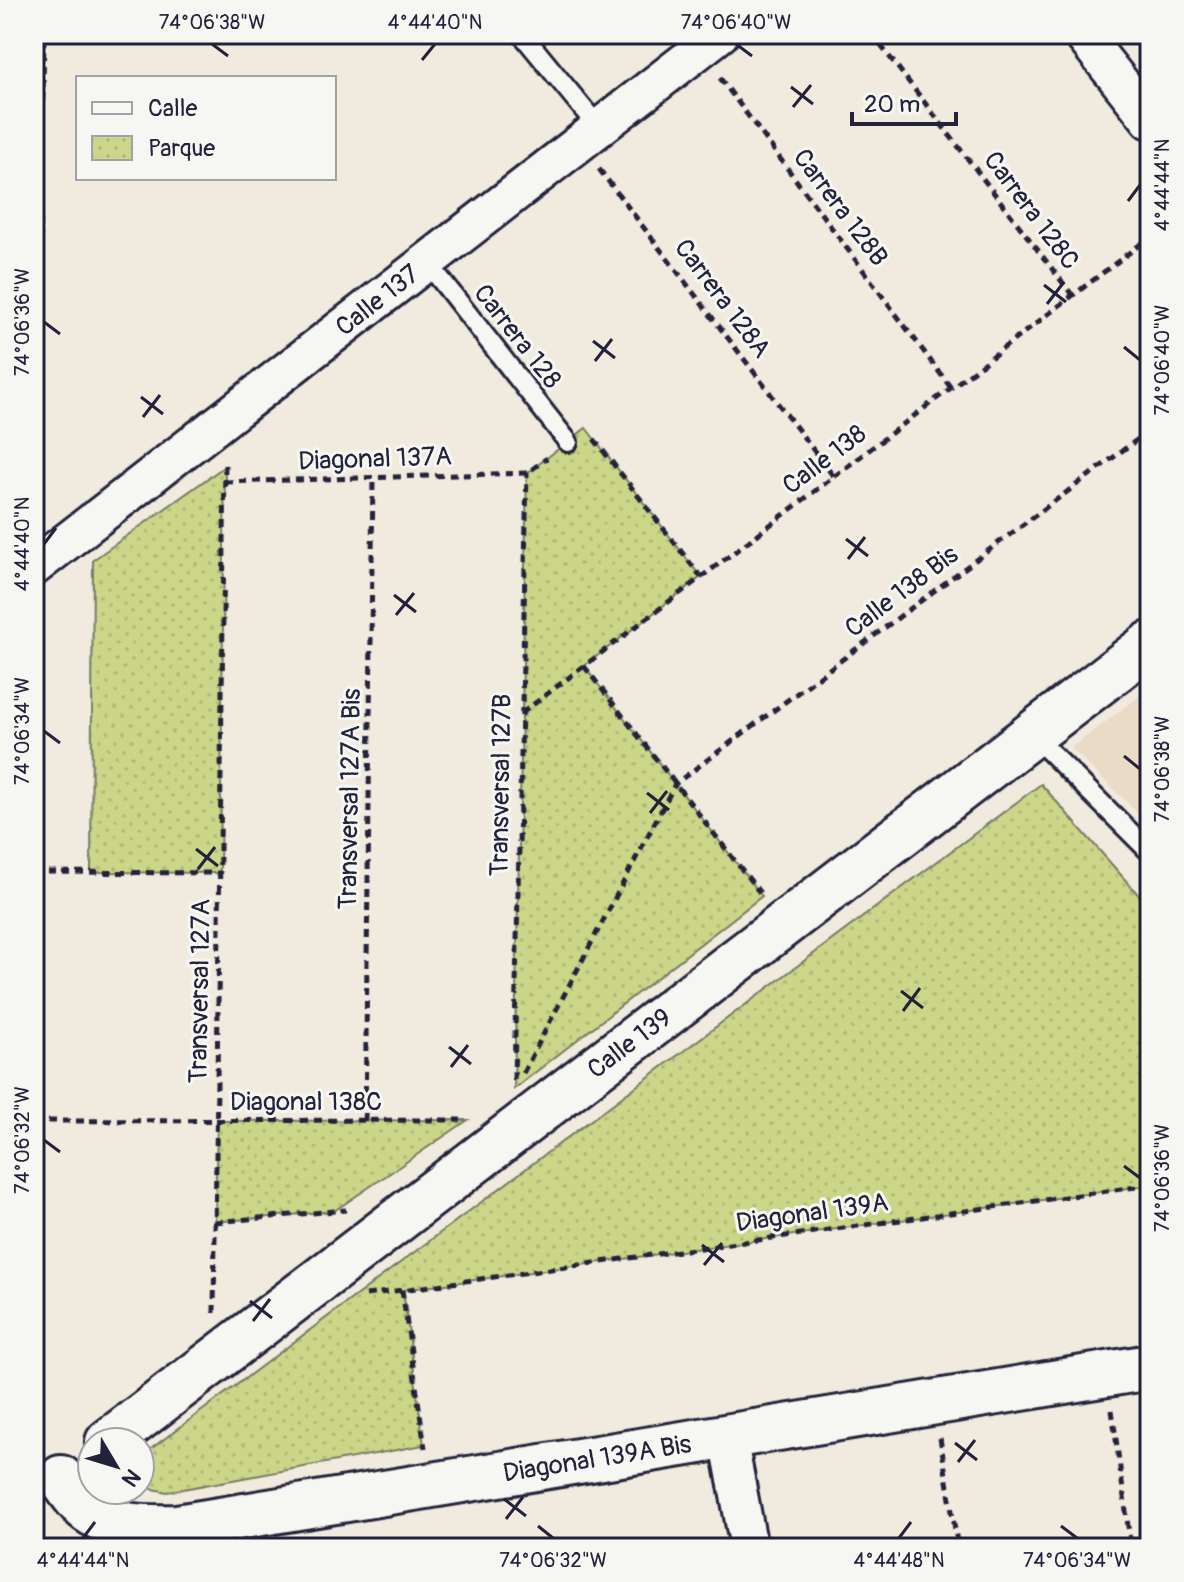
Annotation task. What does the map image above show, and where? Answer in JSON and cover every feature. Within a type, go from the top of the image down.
[{"type":"main road","name":"Calle 139","points":[[129,1426],[1150,644]]},
{"type":"main road","name":"Diagonal 139A Bis","points":[[62,1476],[100,1532],[119,1523],[177,1527],[1150,1367]]},
{"type":"street","points":[[1082,34],[1150,120]]},
{"type":"street","name":"Calle 137","points":[[34,567],[710,42]]},
{"type":"street","points":[[728,1437],[749,1548]]},
{"type":"lane","points":[[522,34],[589,136]]},
{"type":"lane","name":"Carrera 128","points":[[427,262],[568,442]]},
{"type":"lane","points":[[1033,735],[1150,852]]},
{"type":"path","points":[[35,526],[44,34]]},
{"type":"path","name":"Carrera 128C","points":[[872,34],[1073,296]]},
{"type":"path","name":"Carrera 128B","points":[[710,42],[951,388]]},
{"type":"path","name":"Carrera 128A","points":[[589,136],[834,477]]},
{"type":"path","name":"Calle 138","points":[[522,713],[1150,237]]},
{"type":"path","name":"Transversal 127A","points":[[214,1324],[226,418]]},
{"type":"path","points":[[586,428],[701,577]]},
{"type":"path","name":"Calle 138 Bis","points":[[675,784],[1150,430]]},
{"type":"path","name":"Diagonal 137A","points":[[225,482],[527,473]]},
{"type":"path","name":"Transversal 127B","points":[[527,473],[514,1089],[675,784]]},
{"type":"path","name":"Transversal 127A Bis","points":[[365,1121],[373,478]]},
{"type":"path","points":[[584,666],[766,901]]},
{"type":"path","points":[[34,872],[220,873]]},
{"type":"path","name":"Diagonal 138C","points":[[34,1121],[468,1120]]},
{"type":"path","name":"Diagonal 139A","points":[[363,1296],[1150,1185]]},
{"type":"path","points":[[215,1222],[349,1210]]},
{"type":"path","points":[[402,1290],[431,1485]]},
{"type":"path","points":[[1108,1374],[1131,1548]]},
{"type":"path","points":[[934,1402],[958,1548]]},
{"type":"shaded area","points":[[1150,688],[1150,825],[1071,748]]},
{"type":"green space","points":[[586,428],[701,577],[584,666],[762,896],[514,1089],[527,473]]},
{"type":"green space","points":[[225,466],[220,873],[91,872],[93,560]]},
{"type":"green space","points":[[1041,784],[1150,908],[1150,1185],[403,1290],[424,1445],[167,1492],[156,1490],[156,1445]]},
{"type":"green space","points":[[468,1120],[334,1211],[215,1222],[217,1121]]}]
